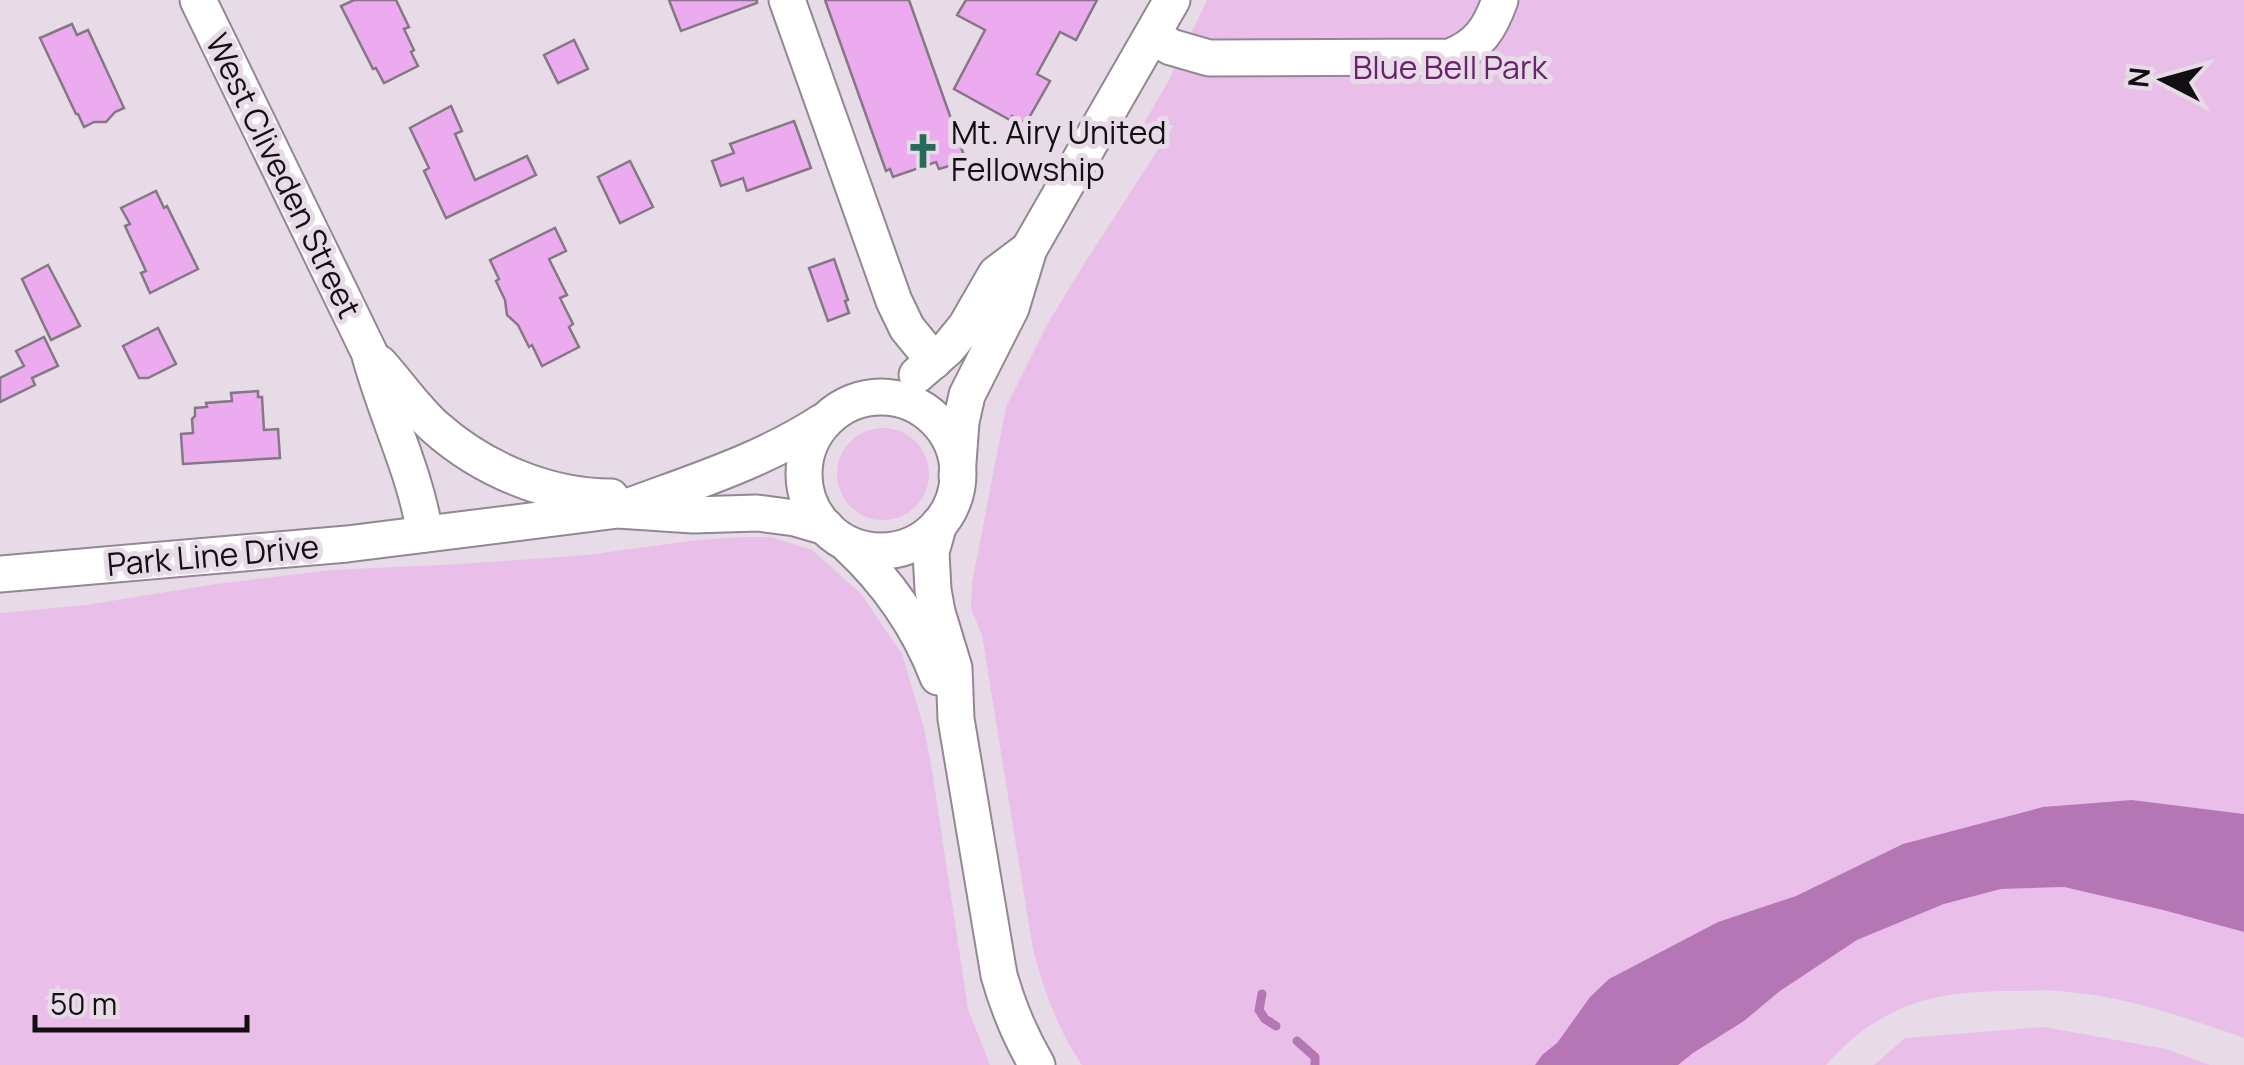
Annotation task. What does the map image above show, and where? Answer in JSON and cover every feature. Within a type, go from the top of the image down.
[{"type":"street","name":"West Cliveden Street","points":[[198,0],[368,352],[415,483],[425,534]]},
{"type":"street","points":[[787,0],[900,316],[934,361]]},
{"type":"street","points":[[1037,1065],[1007,1004],[999,975],[956,719],[954,668],[937,612],[931,552],[939,524],[952,502],[967,395],[1010,308],[1028,249],[1172,0]]},
{"type":"street","points":[[1152,36],[1171,47],[1209,58],[1450,56],[1463,52],[1484,36],[1500,0]]},
{"type":"street","points":[[618,510],[747,462],[786,444],[848,405],[910,380],[966,326],[996,274],[1028,249]]},
{"type":"street","name":"West Cliveden Street","points":[[368,352],[433,426],[488,464],[552,489],[579,494],[621,497],[672,490]]},
{"type":"street","points":[[871,398],[888,396],[904,400],[933,416],[952,444],[957,476]]},
{"type":"street","points":[[827,418],[808,447],[804,464],[808,498],[834,532],[870,564],[900,603],[928,650],[956,719]]},
{"type":"street","points":[[618,510],[693,515],[757,513],[795,518],[834,532],[855,546],[885,551],[915,544],[939,524]]},
{"type":"street","name":"Park Line Drive","points":[[0,574],[347,544],[618,510]]},
{"type":"green space","name":"Blue Bell Park","points":[[1207,0],[2244,0],[2244,814],[2132,800],[1718,922],[1590,997],[1557,1043],[1535,1065],[1082,1065],[1053,1010],[1033,950],[982,635],[971,609],[972,583],[1006,407],[1047,325],[1174,125],[1144,123]]},
{"type":"green space","points":[[883,428],[901,431],[916,441],[926,456],[926,492],[916,507],[901,517],[883,520],[865,517],[850,507],[840,492],[837,474],[840,456],[850,441],[865,431]]},
{"type":"green space","points":[[740,537],[771,537],[812,550],[861,594],[902,654],[932,770],[968,1009],[990,1065],[0,1065],[0,613],[86,605],[331,570],[587,555]]},
{"type":"green space","points":[[2064,887],[2244,932],[2244,1038],[2106,997],[2052,991],[1983,992],[1932,998],[1888,1015],[1846,1044],[1826,1065],[1678,1065],[1857,940],[1944,904],[2001,889]]},
{"type":"green space","points":[[2044,1027],[2166,1049],[2210,1065],[1874,1065],[1905,1038]]},
{"type":"shaded area","points":[[2132,800],[2244,814],[2244,932],[2064,887],[2001,889],[1944,904],[1857,940],[1678,1065],[1535,1065],[1609,979],[1718,922],[1796,896],[1903,844],[2043,807]]},
{"type":"building","points":[[354,0],[396,0],[409,27],[404,29],[418,66],[384,83],[341,6]]},
{"type":"building","points":[[669,0],[757,0],[757,3],[681,31]]},
{"type":"building","points":[[825,0],[909,0],[966,161],[939,169],[936,162],[893,177],[890,169],[886,171]]},
{"type":"building","points":[[966,0],[1097,0],[1076,40],[1060,32],[1037,74],[1050,81],[1026,123],[1012,116],[1010,120],[954,89],[985,30],[957,15]]},
{"type":"building","points":[[72,24],[77,35],[88,30],[124,108],[106,122],[84,127],[40,38]]},
{"type":"building","points":[[574,40],[588,69],[558,83],[544,55]]},
{"type":"building","points":[[451,106],[462,131],[455,134],[475,180],[527,156],[536,175],[446,218],[410,128]]},
{"type":"building","points":[[794,121],[811,168],[747,191],[743,178],[721,186],[712,161],[734,153],[730,144]]},
{"type":"building","points":[[630,161],[653,207],[620,223],[598,177]]},
{"type":"building","points":[[156,191],[198,269],[150,293],[141,273],[146,271],[125,226],[130,224],[121,208]]},
{"type":"building","points":[[555,228],[566,251],[549,259],[567,295],[560,298],[579,347],[542,366],[532,345],[529,347],[518,325],[507,315],[490,260]]},
{"type":"building","points":[[834,259],[849,313],[828,321],[809,268]]},
{"type":"building","points":[[48,265],[80,326],[51,340],[22,279]]},
{"type":"building","points":[[158,328],[176,364],[148,378],[139,378],[123,346]]},
{"type":"building","points":[[44,337],[58,366],[32,378],[35,385],[0,402],[0,378],[24,366],[16,351]]},
{"type":"building","points":[[258,391],[258,397],[262,397],[264,430],[278,429],[280,458],[183,464],[181,434],[193,433],[195,408],[232,401],[231,393]]},
{"type":"waterway","points":[[1262,994],[1259,1010],[1276,1026]]},
{"type":"waterway","points":[[1297,1041],[1315,1057],[1315,1065]]},
{"type":"place","name":"Mt. Airy United Fellowship","points":[[923,151]]}]
